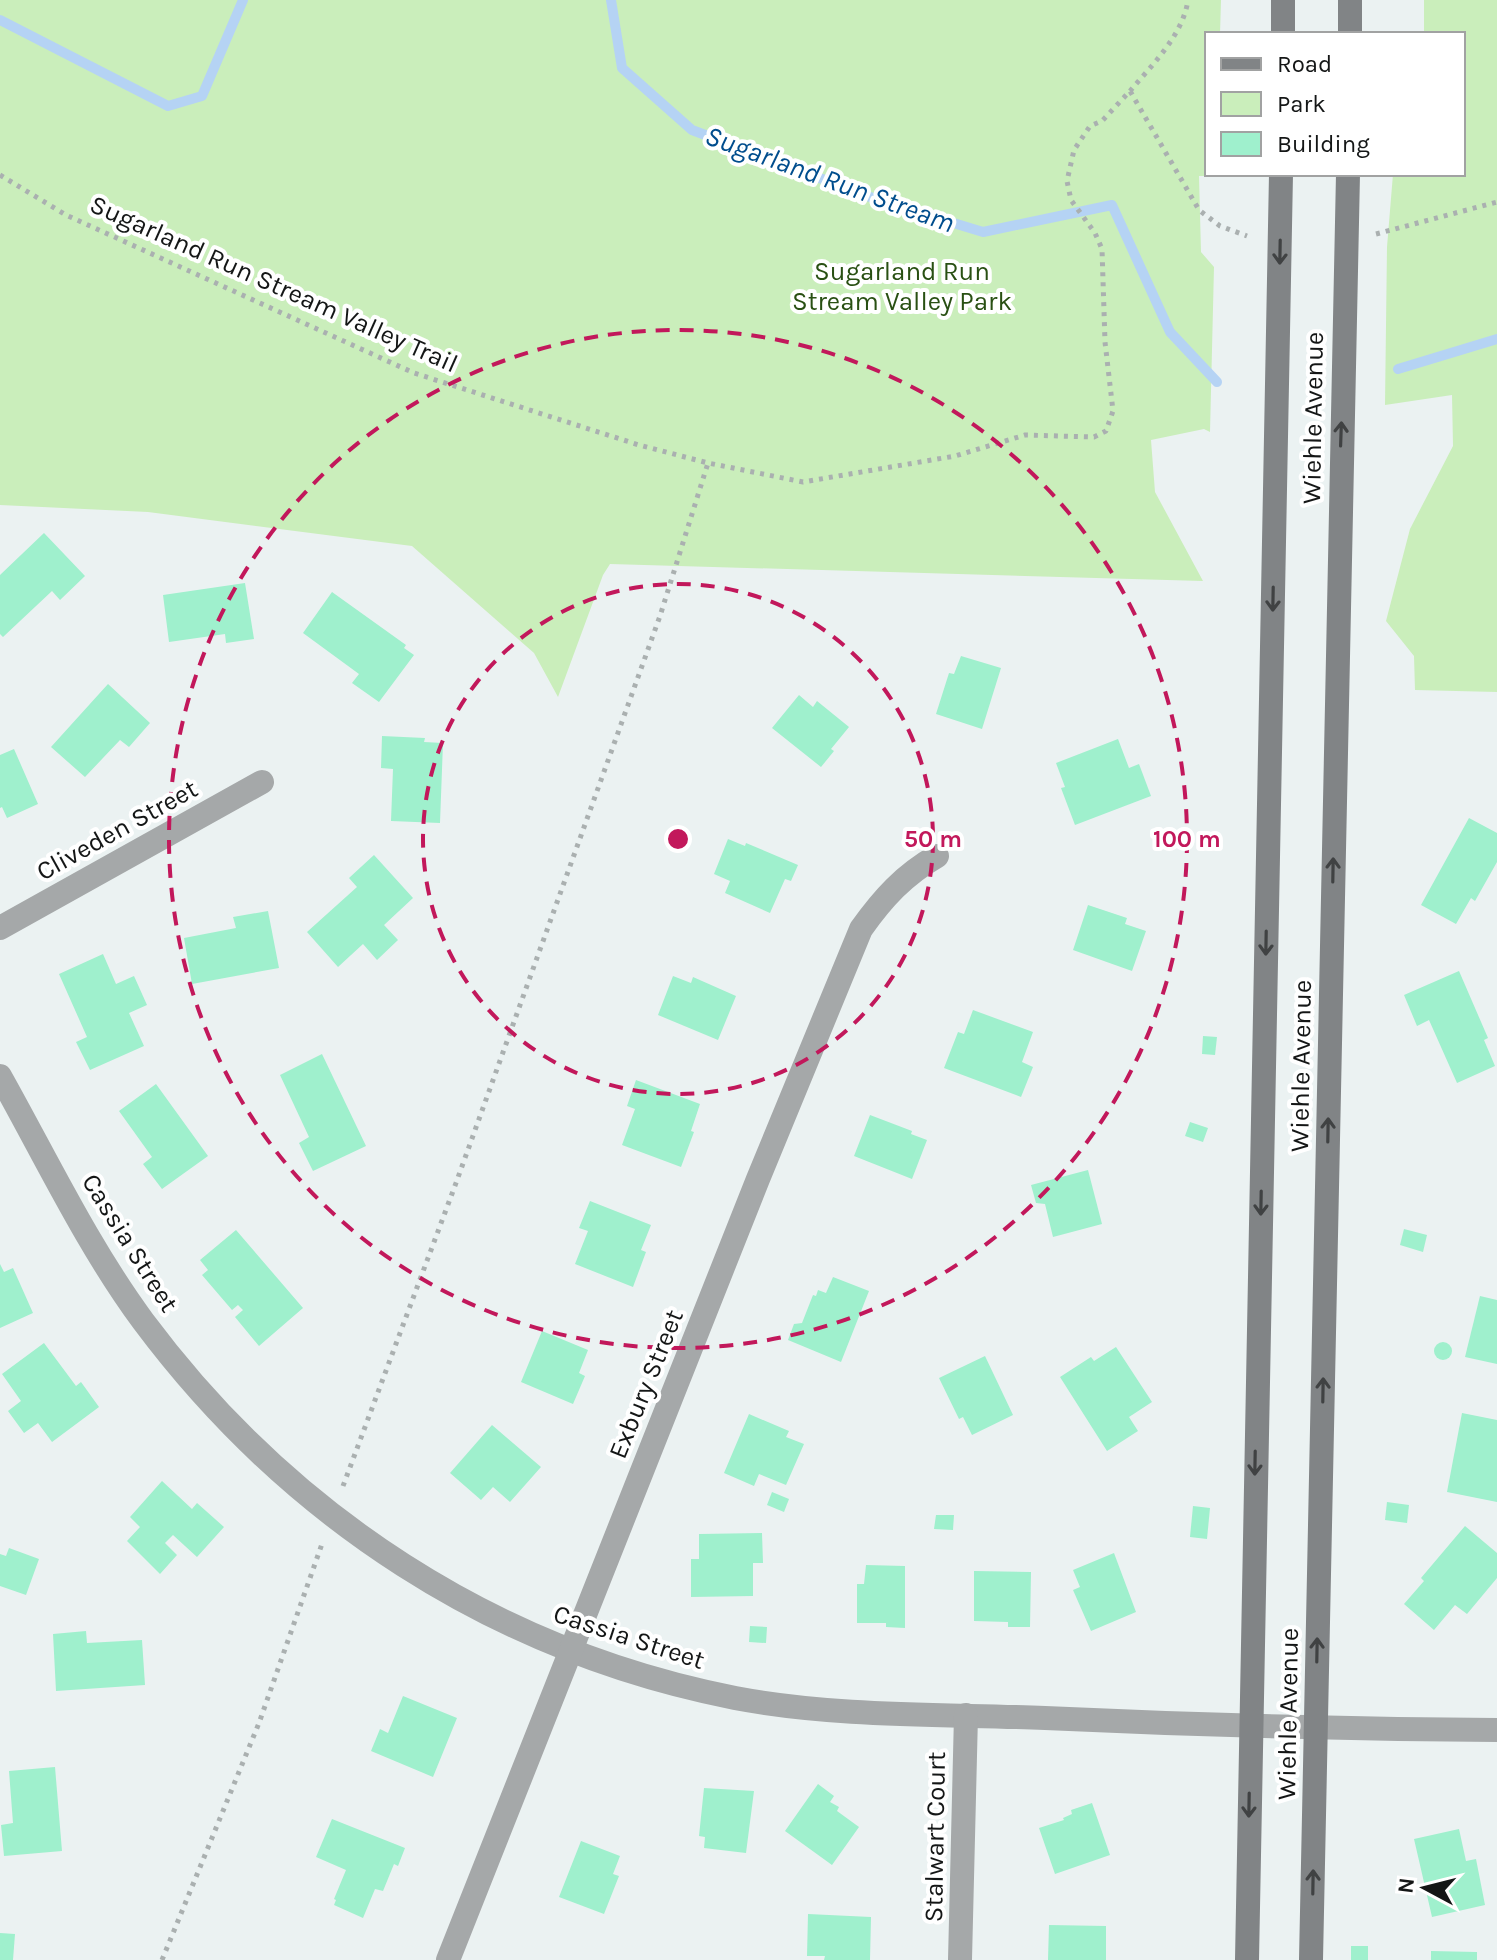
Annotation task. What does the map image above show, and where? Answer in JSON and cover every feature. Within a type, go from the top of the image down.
[{"type":"main road","points":[[1283,0],[1283,32]]},
{"type":"main road","points":[[1350,0],[1350,32]]},
{"type":"main road","name":"Wiehle Avenue","points":[[1247,1960],[1281,176]]},
{"type":"main road","name":"Wiehle Avenue","points":[[1311,1960],[1348,176]]},
{"type":"street","name":"Cliveden Street","points":[[0,928],[262,782]]},
{"type":"street","name":"Exbury Street","points":[[448,1960],[752,1194],[861,929],[887,894],[917,868],[937,856]]},
{"type":"street","name":"Cassia Street","points":[[0,1076],[103,1263],[143,1321],[201,1392],[265,1459],[332,1517],[408,1569],[485,1613],[570,1652],[653,1679],[738,1698],[824,1710],[1250,1727],[1497,1730]]},
{"type":"street","name":"Stalwart Court","points":[[960,1960],[966,1715]]},
{"type":"path","points":[[1188,0],[1186,14],[1161,56],[1130,91],[1199,210],[1220,226],[1247,236]]},
{"type":"path","name":"Sugarland Run Stream Valley Trail","points":[[0,175],[66,215],[414,373],[639,445],[803,482],[955,456],[1025,435],[1094,437],[1106,431],[1113,411],[1105,342],[1102,249],[1095,233],[1071,200],[1067,181],[1074,150],[1090,126],[1102,121],[1130,91]]},
{"type":"path","points":[[1371,235],[1497,202]]},
{"type":"path","points":[[162,1960],[259,1723],[456,1183],[660,616],[708,463]]},
{"type":"green space","name":"Sugarland Run Stream Valley Park","points":[[0,0],[1221,0],[1220,32],[1205,32],[1205,176],[1199,176],[1201,252],[1214,267],[1210,432],[1204,429],[1151,440],[1155,492],[1203,581],[610,564],[603,575],[558,697],[534,653],[412,546],[148,512],[0,505]]},
{"type":"green space","points":[[1424,0],[1497,0],[1497,692],[1415,690],[1414,656],[1386,621],[1410,529],[1453,446],[1452,395],[1385,405],[1387,247],[1393,176],[1465,176],[1465,32],[1424,32]]},
{"type":"building","points":[[44,533],[85,576],[60,600],[52,591],[3,637],[0,634],[0,575]]},
{"type":"building","points":[[245,583],[254,639],[226,643],[225,634],[169,642],[163,595]]},
{"type":"building","points":[[332,592],[406,645],[404,648],[414,655],[379,702],[352,683],[359,674],[303,633]]},
{"type":"building","points":[[961,656],[1001,668],[982,729],[936,714],[949,673],[954,674]]},
{"type":"building","points":[[108,684],[150,723],[129,747],[120,740],[85,777],[51,747]]},
{"type":"building","points":[[799,695],[813,707],[817,701],[849,727],[821,767],[772,728]]},
{"type":"building","points":[[382,736],[425,738],[424,742],[443,743],[440,823],[391,821],[393,769],[381,768]]},
{"type":"building","points":[[1118,739],[1129,768],[1139,764],[1151,796],[1075,825],[1061,788],[1065,787],[1056,763]]},
{"type":"building","points":[[14,749],[38,804],[7,818],[0,808],[0,755]]},
{"type":"building","points":[[1469,818],[1497,833],[1497,862],[1475,901],[1471,898],[1456,924],[1421,905]]},
{"type":"building","points":[[728,839],[745,846],[746,843],[798,865],[791,881],[785,879],[770,913],[725,893],[730,881],[714,874]]},
{"type":"building","points":[[374,855],[413,898],[384,925],[398,940],[377,960],[363,944],[338,967],[307,932],[357,887],[349,878]]},
{"type":"building","points":[[1088,905],[1127,918],[1125,924],[1146,931],[1132,971],[1073,950]]},
{"type":"building","points":[[268,911],[279,968],[192,984],[184,938],[236,928],[233,917]]},
{"type":"building","points":[[103,954],[116,984],[134,976],[147,1005],[129,1013],[144,1046],[90,1070],[76,1042],[87,1037],[59,974]]},
{"type":"building","points":[[1459,971],[1488,1038],[1484,1040],[1495,1066],[1457,1083],[1429,1020],[1417,1026],[1404,995]]},
{"type":"building","points":[[673,976],[691,983],[693,977],[736,996],[718,1040],[658,1015]]},
{"type":"building","points":[[973,1010],[1033,1032],[1022,1062],[1033,1067],[1021,1097],[944,1068],[958,1032],[964,1034]]},
{"type":"building","points":[[1203,1036],[1217,1037],[1215,1055],[1202,1054]]},
{"type":"building","points":[[322,1054],[366,1146],[313,1171],[299,1143],[309,1137],[280,1075]]},
{"type":"building","points":[[636,1080],[700,1104],[681,1167],[622,1145],[635,1109],[627,1106]]},
{"type":"building","points":[[156,1084],[208,1156],[162,1189],[143,1164],[152,1157],[119,1111]]},
{"type":"building","points":[[870,1115],[927,1140],[912,1179],[854,1156]]},
{"type":"building","points":[[1190,1122],[1208,1128],[1203,1142],[1185,1136]]},
{"type":"building","points":[[1088,1170],[1102,1224],[1053,1237],[1045,1204],[1036,1203],[1031,1185]]},
{"type":"building","points":[[590,1201],[651,1225],[641,1250],[646,1252],[633,1287],[575,1264],[588,1231],[579,1228]]},
{"type":"building","points":[[1404,1229],[1427,1235],[1423,1252],[1400,1245]]},
{"type":"building","points":[[236,1230],[303,1308],[259,1346],[235,1317],[243,1310],[238,1305],[232,1310],[202,1275],[208,1270],[200,1260]]},
{"type":"building","points":[[0,1264],[4,1272],[13,1268],[33,1313],[0,1328]]},
{"type":"building","points":[[833,1277],[869,1291],[841,1362],[788,1340],[794,1324],[802,1323],[813,1295],[816,1296],[818,1290],[826,1293]]},
{"type":"building","points":[[1480,1296],[1497,1300],[1497,1364],[1465,1357]]},
{"type":"building","points":[[542,1331],[588,1350],[579,1373],[585,1376],[573,1404],[521,1382]]},
{"type":"building","points":[[1443,1342],[1452,1351],[1443,1360],[1434,1351]]},
{"type":"building","points":[[44,1343],[76,1386],[81,1382],[99,1407],[52,1442],[38,1423],[24,1433],[8,1411],[21,1401],[2,1374]]},
{"type":"building","points":[[1116,1347],[1152,1402],[1129,1417],[1138,1431],[1107,1451],[1060,1377],[1091,1357],[1094,1361]]},
{"type":"building","points":[[985,1356],[1013,1415],[972,1435],[963,1417],[959,1419],[939,1378]]},
{"type":"building","points":[[1462,1413],[1497,1420],[1497,1502],[1447,1492]]},
{"type":"building","points":[[749,1414],[789,1431],[786,1437],[804,1444],[786,1485],[759,1474],[754,1486],[724,1473]]},
{"type":"building","points":[[492,1425],[541,1467],[510,1502],[493,1487],[481,1500],[450,1473]]},
{"type":"building","points":[[162,1481],[192,1509],[197,1503],[224,1527],[197,1557],[173,1535],[165,1543],[177,1555],[160,1574],[127,1541],[140,1527],[130,1517]]},
{"type":"building","points":[[772,1492],[789,1499],[784,1512],[767,1505]]},
{"type":"building","points":[[1387,1502],[1409,1505],[1407,1523],[1385,1520]]},
{"type":"building","points":[[1193,1506],[1210,1508],[1207,1539],[1190,1537]]},
{"type":"building","points":[[936,1515],[954,1515],[953,1530],[934,1529]]},
{"type":"building","points":[[1465,1526],[1497,1553],[1497,1578],[1467,1614],[1455,1605],[1434,1630],[1404,1604],[1424,1581],[1421,1578]]},
{"type":"building","points":[[762,1533],[763,1563],[753,1563],[753,1596],[691,1597],[691,1559],[699,1559],[699,1534]]},
{"type":"building","points":[[9,1548],[39,1559],[26,1595],[0,1586],[0,1554],[6,1556]]},
{"type":"building","points":[[1114,1553],[1136,1612],[1091,1631],[1073,1590],[1080,1587],[1073,1570]]},
{"type":"building","points":[[866,1565],[905,1566],[905,1628],[886,1627],[886,1623],[857,1623],[857,1584],[864,1584]]},
{"type":"building","points":[[974,1571],[1031,1572],[1030,1627],[1008,1627],[1008,1622],[974,1621]]},
{"type":"building","points":[[750,1626],[767,1627],[766,1643],[749,1642]]},
{"type":"building","points":[[86,1631],[87,1643],[142,1640],[145,1685],[56,1691],[53,1634]]},
{"type":"building","points":[[403,1696],[457,1718],[433,1777],[371,1751],[380,1729],[388,1733]]},
{"type":"building","points":[[55,1767],[62,1851],[4,1856],[1,1825],[13,1823],[9,1771]]},
{"type":"building","points":[[818,1784],[834,1796],[830,1802],[839,1807],[837,1811],[859,1827],[832,1865],[785,1831]]},
{"type":"building","points":[[704,1788],[754,1791],[746,1853],[704,1848],[705,1837],[699,1836]]},
{"type":"building","points":[[1092,1803],[1110,1855],[1055,1874],[1039,1828],[1064,1820],[1072,1814],[1071,1810]]},
{"type":"building","points":[[332,1819],[405,1848],[398,1866],[394,1864],[383,1891],[375,1889],[363,1918],[334,1905],[346,1870],[316,1857]]},
{"type":"building","points":[[1459,1829],[1466,1861],[1476,1859],[1485,1905],[1432,1917],[1414,1839]]},
{"type":"building","points":[[581,1841],[620,1856],[613,1874],[619,1876],[604,1914],[559,1897]]},
{"type":"building","points":[[808,1914],[871,1917],[870,1960],[824,1960],[825,1956],[807,1956]]},
{"type":"building","points":[[1049,1925],[1106,1926],[1106,1960],[1048,1960]]},
{"type":"building","points":[[0,1933],[15,1934],[13,1960],[0,1960]]},
{"type":"building","points":[[1351,1946],[1368,1946],[1368,1960],[1351,1960]]},
{"type":"building","points":[[1431,1951],[1477,1952],[1477,1960],[1431,1960]]},
{"type":"waterway","name":"Sugarland Run Stream","points":[[0,20],[168,106],[202,96],[243,0]]},
{"type":"waterway","name":"Sugarland Run Stream","points":[[611,0],[622,68],[692,130],[878,200],[983,232],[1112,205],[1170,332],[1217,382]]},
{"type":"waterway","name":"Sugarland Run Stream","points":[[1398,369],[1497,339]]}]
